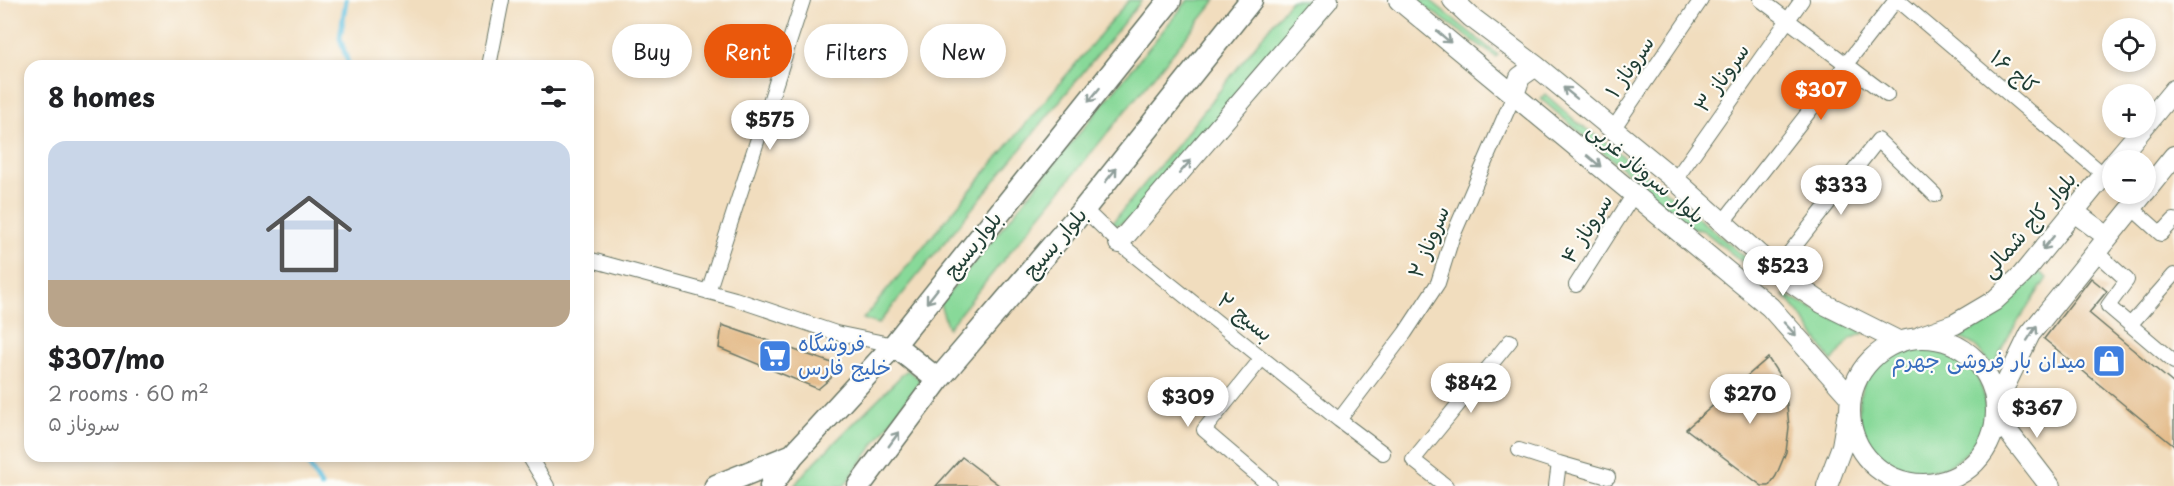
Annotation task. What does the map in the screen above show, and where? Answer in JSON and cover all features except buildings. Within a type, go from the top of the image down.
[{"type":"main road","name":"بلواربسیج","points":[[771,486],[793,455],[894,345],[1170,0]]},
{"type":"main road","name":"بلوار بسیج","points":[[859,486],[938,380],[1084,209],[1251,0]]},
{"type":"main road","points":[[894,345],[938,380]]},
{"type":"main road","points":[[716,486],[793,455]]},
{"type":"street","points":[[490,60],[502,0]]},
{"type":"street","points":[[708,292],[803,0]]},
{"type":"street","points":[[1119,243],[1328,0]]},
{"type":"street","name":"بلوار سروناز غربی","points":[[1399,0],[1770,307],[1850,401]]},
{"type":"street","name":"بلوار سروناز غربی","points":[[1453,0],[1471,17],[1536,66],[1675,180],[1776,270],[1822,303],[1906,340]]},
{"type":"street","name":"سروناز ۱","points":[[1613,129],[1701,0]]},
{"type":"street","points":[[1761,0],[1887,95]]},
{"type":"street","name":"سروناز ۳","points":[[1675,180],[1802,0]]},
{"type":"street","points":[[1723,222],[1897,0]]},
{"type":"street","name":"کاج ۱۶","points":[[1897,0],[2102,160]]},
{"type":"street","points":[[1514,95],[1520,77],[1536,66]]},
{"type":"street","name":"بلوار کاج شمالی","points":[[2156,112],[2174,90]]},
{"type":"street","name":"سروناز ۲","points":[[1339,420],[1405,333],[1438,283],[1452,238],[1514,95]]},
{"type":"street","name":"بلوار کاج شمالی","points":[[2125,150],[2134,138]]},
{"type":"street","points":[[1754,294],[1770,283],[1776,270],[1878,140],[1935,195]]},
{"type":"street","points":[[2156,178],[2174,156]]},
{"type":"street","name":"بلوار کاج شمالی","points":[[1906,340],[1955,324],[1994,301],[2022,275],[2102,178]]},
{"type":"street","name":"سروناز ۴","points":[[1576,285],[1634,194]]},
{"type":"street","points":[[1850,401],[1851,430],[1861,452],[1878,470],[1900,481],[1924,484],[1953,482],[1972,466],[1984,451],[1992,434],[1996,410],[2030,334],[2135,204]]},
{"type":"street","points":[[2144,204],[2161,234],[2174,220]]},
{"type":"street","name":"بسیج ۲","points":[[1084,209],[1119,243],[1383,453]]},
{"type":"street","points":[[2074,212],[2108,237]]},
{"type":"street","points":[[2096,252],[2127,280],[2108,306],[2174,362]]},
{"type":"street","points":[[594,261],[708,292],[836,333],[894,345]]},
{"type":"street","points":[[2130,325],[2174,275]]},
{"type":"street","points":[[1827,486],[1842,446],[1850,401],[1857,379],[1868,362],[1882,350],[1906,340],[1936,339],[1958,347],[1977,362],[1990,381],[1996,410],[2050,486]]},
{"type":"street","points":[[1446,486],[1413,460],[1510,340]]},
{"type":"street","points":[[1262,358],[1204,430],[1270,486]]},
{"type":"street","points":[[1519,450],[1608,477]]},
{"type":"street","points":[[533,462],[547,486]]},
{"type":"street","points":[[1556,486],[1559,463]]},
{"type":"green space","points":[[1129,0],[1142,0],[878,324],[863,319]]},
{"type":"green space","points":[[1188,0],[1216,0],[948,328],[940,304]]},
{"type":"green space","points":[[1291,0],[1332,0],[1153,208],[1106,230],[1177,145]]},
{"type":"green space","points":[[1416,0],[1430,0],[1498,55],[1496,57]]},
{"type":"green space","points":[[1545,94],[1580,125],[1605,141],[1751,262],[1747,266],[1704,231],[1691,227],[1541,99]]},
{"type":"green space","points":[[2038,271],[2047,278],[2011,332],[1993,370],[1973,344],[1952,336],[1978,326],[1996,314]]},
{"type":"green space","points":[[1783,294],[1864,333],[1850,339],[1832,362],[1800,314]]},
{"type":"green space","points":[[1922,345],[1946,350],[1967,363],[1980,384],[1985,408],[1980,432],[1967,453],[1946,466],[1922,471],[1898,466],[1877,453],[1864,432],[1859,408],[1864,384],[1877,363],[1898,350]]},
{"type":"green space","points":[[907,370],[921,380],[844,486],[794,486],[806,471]]},
{"type":"waterway","points":[[346,0],[340,38],[347,60]]},
{"type":"waterway","points":[[307,462],[321,486]]},
{"type":"place","name":"فروشگاه خلیج فارس","points":[[775,356]]},
{"type":"place","name":"میدان بار فروشی جهرم","points":[[2109,361]]}]
